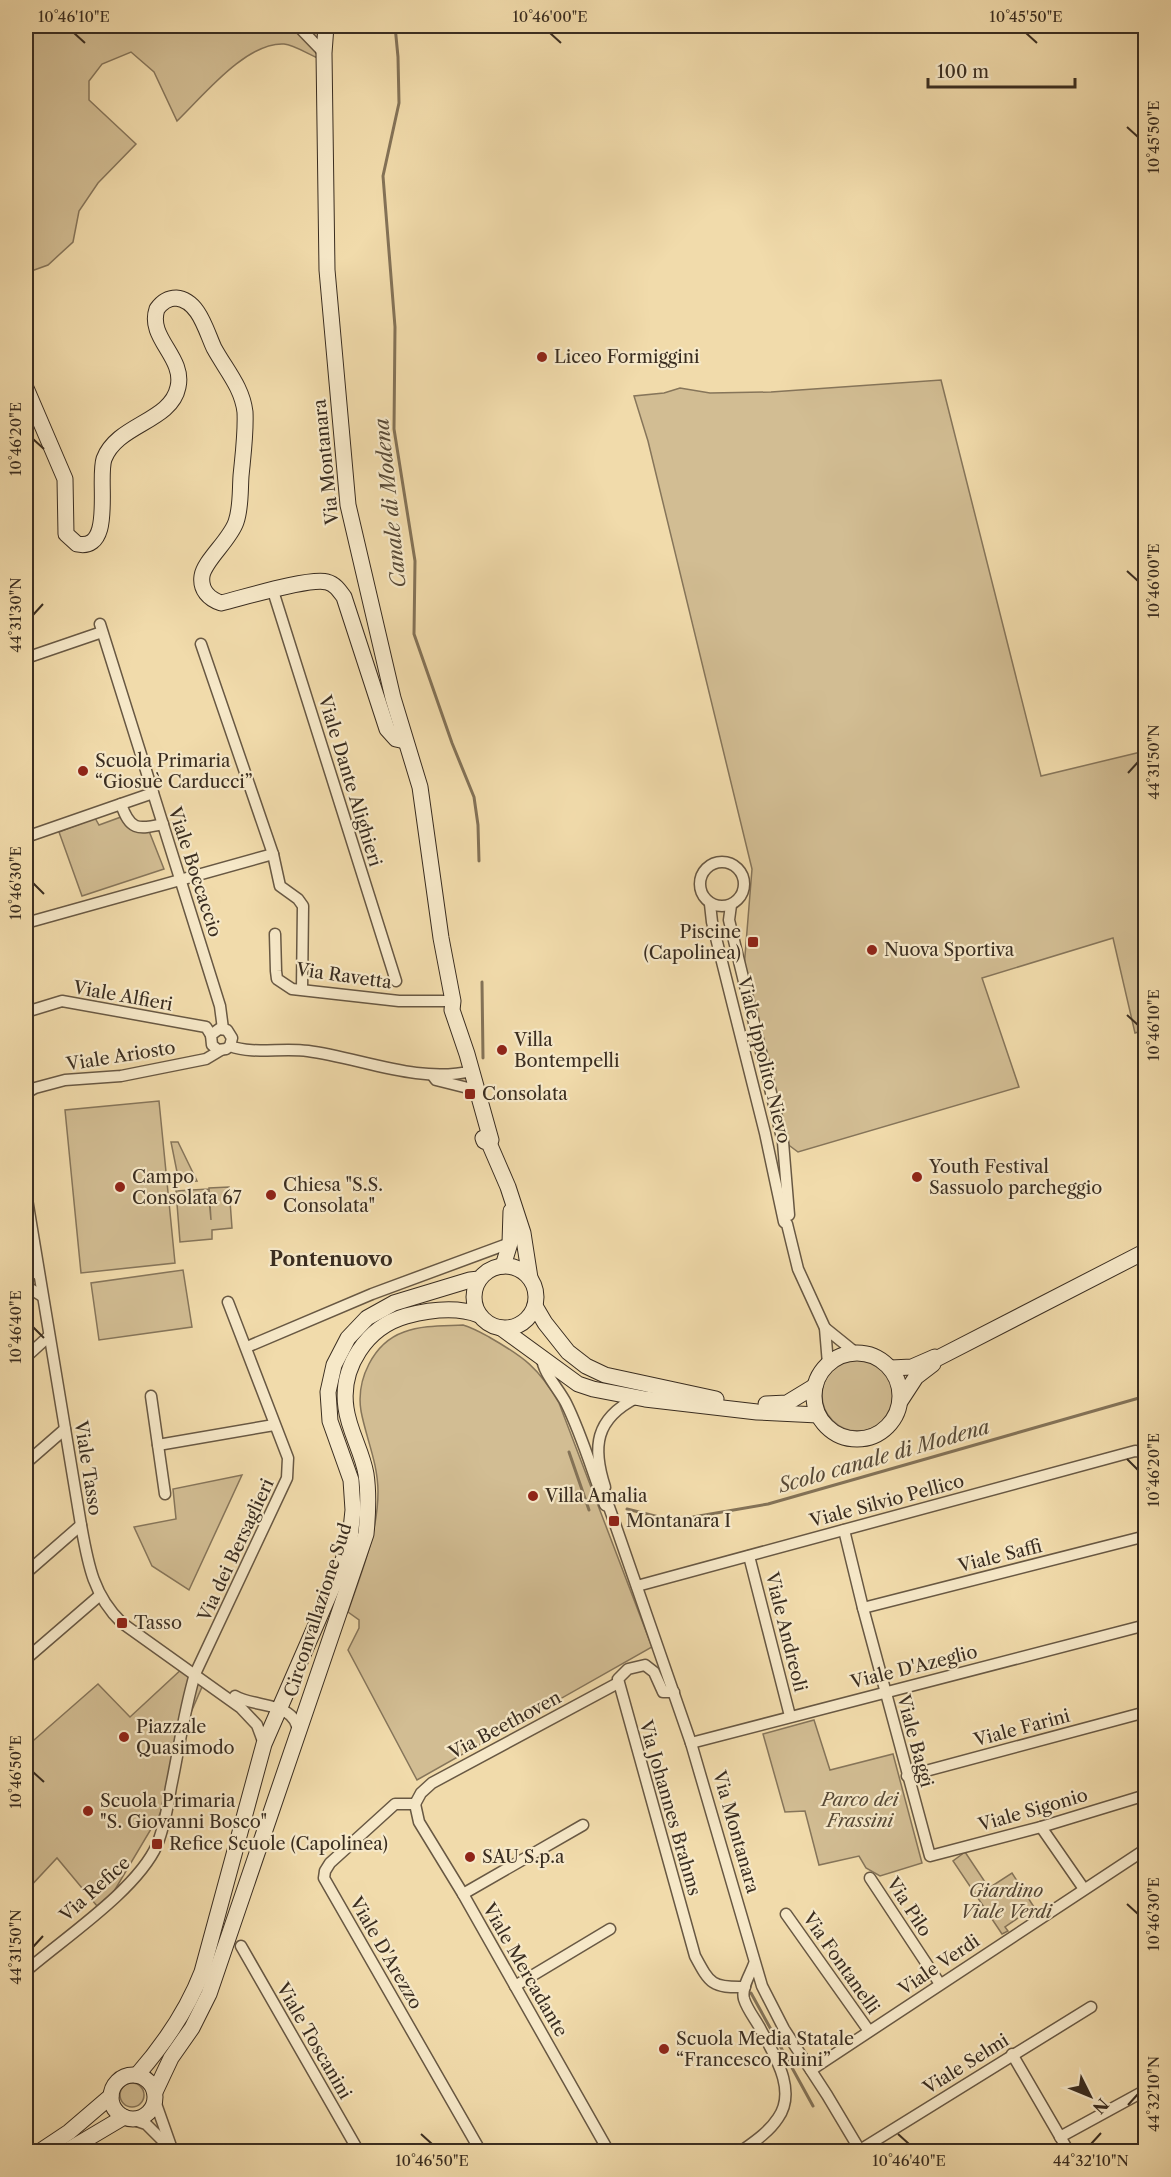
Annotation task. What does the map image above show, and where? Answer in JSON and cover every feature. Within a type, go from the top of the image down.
[{"type":"main road","name":"Via Montanara","points":[[326,26],[324,53],[327,270],[348,505],[385,666],[422,795],[441,938],[453,1001],[446,1011],[491,1140],[489,1143],[523,1233],[530,1278]]},
{"type":"main road","points":[[26,388],[65,479],[66,534],[77,544],[87,545],[95,540],[100,531],[101,472],[108,451],[125,433],[165,407],[178,389],[179,376],[176,364],[156,327],[157,309],[164,301],[174,298],[189,303],[196,311],[214,347],[237,384],[245,412],[240,497],[236,522],[226,542],[202,575],[202,587],[206,595],[221,603],[312,580],[330,582],[338,588],[349,610],[387,729],[396,739],[405,741]]},
{"type":"main road","name":"Via Montanara","points":[[468,1072],[468,1088],[484,1141],[489,1143]]},
{"type":"main road","name":"Via Montanara","points":[[503,1266],[510,1243],[511,1199]]},
{"type":"main road","points":[[891,1368],[912,1367],[935,1357],[938,1358],[1146,1251]]},
{"type":"main road","points":[[501,1328],[515,1327],[522,1323],[532,1313],[535,1306],[534,1286],[530,1278],[513,1267],[503,1266]]},
{"type":"main road","name":"Circonvallazione Sud","points":[[39,2151],[69,2132],[111,2096],[112,2089],[122,2077],[137,2075],[168,2037],[202,1972],[264,1744],[339,1572],[351,1539],[353,1510],[351,1480],[330,1421],[328,1392],[334,1365],[348,1338],[367,1318],[394,1303],[479,1279],[489,1270],[503,1266]]},
{"type":"main road","points":[[479,1279],[473,1297],[479,1315]]},
{"type":"main road","points":[[535,1306],[568,1352],[585,1366],[605,1375],[742,1404],[787,1403],[815,1386]]},
{"type":"main road","name":"Circonvallazione Sud","points":[[64,2151],[128,2118],[144,2116],[153,2107],[171,2058],[192,2028],[209,1994],[366,1534],[369,1502],[365,1472],[345,1407],[345,1385],[352,1364],[363,1345],[376,1332],[397,1319],[421,1312],[470,1311],[479,1315],[488,1324],[501,1328],[578,1384],[636,1398],[757,1412],[818,1415]]},
{"type":"main road","points":[[901,1400],[900,1389],[891,1368],[875,1357],[856,1353],[845,1354],[828,1364],[820,1374],[815,1386],[814,1401],[818,1415],[826,1427],[837,1435],[851,1439],[865,1439],[889,1426],[897,1414],[901,1400],[916,1377],[938,1358]]},
{"type":"main road","points":[[137,2075],[149,2080],[155,2097]]},
{"type":"main road","points":[[111,2096],[114,2109],[128,2118]]},
{"type":"street","points":[[298,26],[324,53]]},
{"type":"street","name":"Viale Dante Alighieri","points":[[273,591],[396,981]]},
{"type":"street","name":"Viale Boccaccio","points":[[26,658],[101,628],[220,1006],[223,1029]]},
{"type":"street","points":[[201,644],[273,855],[280,886],[298,899],[303,906],[302,989]]},
{"type":"street","points":[[26,837],[153,793]]},
{"type":"street","points":[[120,804],[128,821],[136,827],[146,828],[163,824]]},
{"type":"street","points":[[26,923],[273,855]]},
{"type":"street","points":[[722,862],[738,868],[744,880],[743,892],[740,898],[731,905],[720,907],[710,904],[704,898],[700,890],[700,879],[708,867],[722,862]]},
{"type":"street","name":"Viale Ippolito Nievo","points":[[710,904],[712,922],[765,1133],[784,1222],[787,1224],[798,1269],[825,1328],[828,1364]]},
{"type":"street","name":"Viale Ippolito Nievo","points":[[731,905],[729,920],[783,1142],[789,1221],[787,1224]]},
{"type":"street","name":"Via Ravetta","points":[[275,934],[278,979],[292,989],[399,1001],[453,1001]]},
{"type":"street","name":"Viale Alfieri","points":[[26,1012],[62,1001],[206,1028],[211,1035]]},
{"type":"street","points":[[225,1048],[231,1036],[223,1029],[214,1031],[211,1035],[212,1045],[225,1048],[306,1050],[433,1076],[468,1072]]},
{"type":"street","name":"Viale Ariosto","points":[[26,1093],[35,1088],[65,1080],[121,1076],[206,1059],[225,1048]]},
{"type":"street","points":[[433,1076],[436,1080],[468,1088]]},
{"type":"street","name":"Viale Tasso","points":[[26,1193],[88,1565],[99,1596],[122,1623],[242,1708],[257,1725],[264,1744]]},
{"type":"street","points":[[247,1347],[372,1294],[510,1243]]},
{"type":"street","points":[[26,1267],[39,1275]]},
{"type":"street","points":[[26,1286],[42,1296]]},
{"type":"street","name":"Via dei Bersaglieri","points":[[195,1674],[287,1478],[288,1458],[228,1302]]},
{"type":"street","name":"Viale Ippolito Nievo","points":[[825,1328],[856,1353]]},
{"type":"street","points":[[26,1357],[49,1336]]},
{"type":"street","name":"Via Montanara","points":[[542,1358],[543,1367],[556,1384],[566,1404],[605,1505],[609,1508]]},
{"type":"street","points":[[151,1396],[165,1494]]},
{"type":"street","name":"Via Montanara","points":[[636,1398],[613,1414],[599,1438],[598,1457],[610,1503],[609,1508],[674,1692],[762,1986],[784,2029],[860,2151]]},
{"type":"street","points":[[158,1445],[274,1425]]},
{"type":"street","points":[[26,1463],[65,1429]]},
{"type":"street","name":"Viale Silvio Pellico","points":[[637,1586],[1135,1451],[1146,1452]]},
{"type":"street","points":[[26,1573],[81,1525]]},
{"type":"street","name":"Viale Baggi","points":[[844,1530],[907,1776],[930,1856]]},
{"type":"street","name":"Viale Saffi","points":[[863,1608],[1146,1536]]},
{"type":"street","name":"Viale Andreoli","points":[[749,1556],[790,1716]]},
{"type":"street","points":[[26,1659],[99,1596]]},
{"type":"street","name":"Viale D'Azeglio","points":[[690,1743],[1146,1625]]},
{"type":"street","points":[[618,1683],[624,1671],[641,1664],[654,1672],[663,1692],[674,1692]]},
{"type":"street","name":"Via Refice","points":[[26,1971],[132,1882],[151,1857],[166,1813],[195,1674]]},
{"type":"street","name":"Via Beethoven","points":[[415,1804],[421,1793],[432,1783],[618,1683]]},
{"type":"street","name":"Via Johannes Brahms","points":[[618,1683],[695,1956],[707,1977],[715,1984],[723,1988],[745,1987]]},
{"type":"street","name":"Viale Tasso","points":[[219,1690],[224,1689],[245,1702],[278,1708]]},
{"type":"street","name":"Circonvallazione Sud","points":[[278,1708],[290,1713],[295,1720],[298,1732]]},
{"type":"street","name":"Viale Farini","points":[[907,1776],[1146,1712]]},
{"type":"street","name":"Viale Sigonio","points":[[930,1856],[1041,1827],[1146,1795]]},
{"type":"street","name":"Viale D'Arezzo","points":[[415,1804],[395,1804],[330,1863],[325,1870],[324,1878],[481,2151]]},
{"type":"street","name":"Viale Mercadante","points":[[415,1804],[419,1822],[609,2151]]},
{"type":"street","points":[[462,1894],[583,1825]]},
{"type":"street","points":[[1041,1827],[1084,1889]]},
{"type":"street","name":"Viale Verdi","points":[[811,2070],[1146,1849]]},
{"type":"street","name":"Via Pilo","points":[[870,1878],[940,1984]]},
{"type":"street","name":"Via Fontanelli","points":[[786,1914],[869,2031]]},
{"type":"street","points":[[515,1986],[610,1929]]},
{"type":"street","name":"Viale Toscanini","points":[[241,1946],[359,2151]]},
{"type":"street","points":[[740,2151],[761,2136],[778,2118],[785,2098],[782,2073],[776,2057],[744,1999],[745,1987],[754,1965]]},
{"type":"street","name":"Viale Selmi","points":[[860,2151],[1091,2007]]},
{"type":"street","points":[[1012,2055],[1069,2151]]},
{"type":"street","points":[[1060,2137],[1146,2090]]},
{"type":"street","points":[[155,2097],[173,2151]]},
{"type":"street","points":[[128,2118],[146,2124],[173,2151]]},
{"type":"green space","points":[[26,26],[321,26],[318,58],[284,44],[255,52],[226,72],[177,121],[154,72],[131,52],[102,64],[89,81],[89,100],[136,144],[98,183],[79,211],[73,242],[48,265],[26,273]]},
{"type":"green space","points":[[941,380],[1041,776],[1145,751],[1145,1030],[1135,1033],[1113,938],[982,978],[1019,1087],[798,1152],[778,1137],[742,993],[752,869],[648,441],[634,396],[664,393],[680,388],[710,393],[771,392]]},
{"type":"green space","points":[[121,817],[133,828],[149,831],[164,869],[82,896],[59,832],[95,818],[99,825]]},
{"type":"green space","name":"Campo Consolata 67","points":[[159,1101],[175,1263],[81,1273],[65,1110]]},
{"type":"green space","points":[[171,1142],[178,1142],[197,1181],[179,1182]]},
{"type":"green space","points":[[229,1187],[232,1228],[212,1230],[212,1239],[180,1242],[176,1191],[208,1189],[211,1220],[209,1188]]},
{"type":"green space","points":[[183,1270],[192,1327],[99,1340],[91,1283]]},
{"type":"green space","points":[[463,1325],[489,1337],[530,1364],[545,1381],[559,1403],[652,1647],[417,1780],[348,1650],[359,1628],[359,1620],[348,1612],[368,1553],[375,1523],[378,1492],[374,1461],[361,1411],[361,1387],[364,1375],[375,1354],[393,1337],[419,1328]]},
{"type":"green space","points":[[858,1359],[878,1365],[888,1375],[894,1395],[888,1415],[878,1425],[858,1431],[838,1425],[828,1415],[822,1395],[828,1375],[838,1365]]},
{"type":"green space","points":[[242,1475],[189,1590],[152,1566],[134,1527],[176,1519],[173,1489]]},
{"type":"green space","points":[[184,1667],[205,1680],[189,1717],[160,1814],[113,1893],[97,1906],[57,1858],[26,1891],[26,1747],[98,1684],[130,1717]]},
{"type":"green space","name":"Parco dei Frassini","points":[[814,1720],[830,1770],[893,1754],[922,1863],[880,1876],[866,1868],[859,1856],[819,1865],[805,1811],[785,1812],[763,1734]]},
{"type":"green space","name":"Giardino Viale Verdi","points":[[965,1852],[989,1888],[1012,1873],[1034,1907],[1005,1927],[1008,1931],[1002,1934],[953,1861]]},
{"type":"green space","points":[[127,2083],[137,2083],[144,2090],[144,2100],[137,2107],[127,2107],[120,2100],[120,2090]]},
{"type":"waterway","name":"Canale di Modena","points":[[395,26],[399,103],[383,176],[395,327],[394,429],[415,561],[414,634],[452,743],[474,797],[478,825],[479,861]]},
{"type":"waterway","name":"Canale di Modena","points":[[482,982],[483,1058]]},
{"type":"waterway","name":"Scolo canale di Modena","points":[[627,1509],[663,1518],[693,1517],[768,1504],[1146,1396]]},
{"type":"waterway","name":"Canale di Modena","points":[[569,1452],[589,1510]]},
{"type":"waterway","name":"Canale di Modena","points":[[586,1502],[599,1502]]},
{"type":"waterway","points":[[751,1993],[813,2106]]},
{"type":"place","name":"Liceo Formiggini","points":[[542,357]]},
{"type":"place","name":"Scuola Primaria “Giosuè Carducci”","points":[[83,771]]},
{"type":"place","name":"Piscine (Capolinea)","points":[[753,942]]},
{"type":"place","name":"Nuova Sportiva","points":[[872,950]]},
{"type":"place","name":"Villa Bontempelli","points":[[502,1050]]},
{"type":"place","name":"Consolata","points":[[470,1094]]},
{"type":"place","name":"Youth Festival Sassuolo parcheggio","points":[[917,1177]]},
{"type":"place","name":"Campo Consolata 67","points":[[120,1187]]},
{"type":"place","name":"Chiesa \"S.S. Consolata\"","points":[[271,1195]]},
{"type":"place","name":"Villa Amalia","points":[[533,1496]]},
{"type":"place","name":"Montanara I","points":[[614,1521]]},
{"type":"place","name":"Tasso","points":[[122,1623]]},
{"type":"place","name":"Piazzale Quasimodo","points":[[124,1737]]},
{"type":"place","name":"Scuola Primaria \"S. Giovanni Bosco\"","points":[[88,1811]]},
{"type":"place","name":"Refice Scuole (Capolinea)","points":[[157,1844]]},
{"type":"place","name":"SAU S.p.a","points":[[470,1857]]},
{"type":"place","name":"Scuola Media Statale “Francesco Ruini”","points":[[664,2049]]},
{"type":"district","name":"Pontenuovo","points":[[331,1259]]}]
